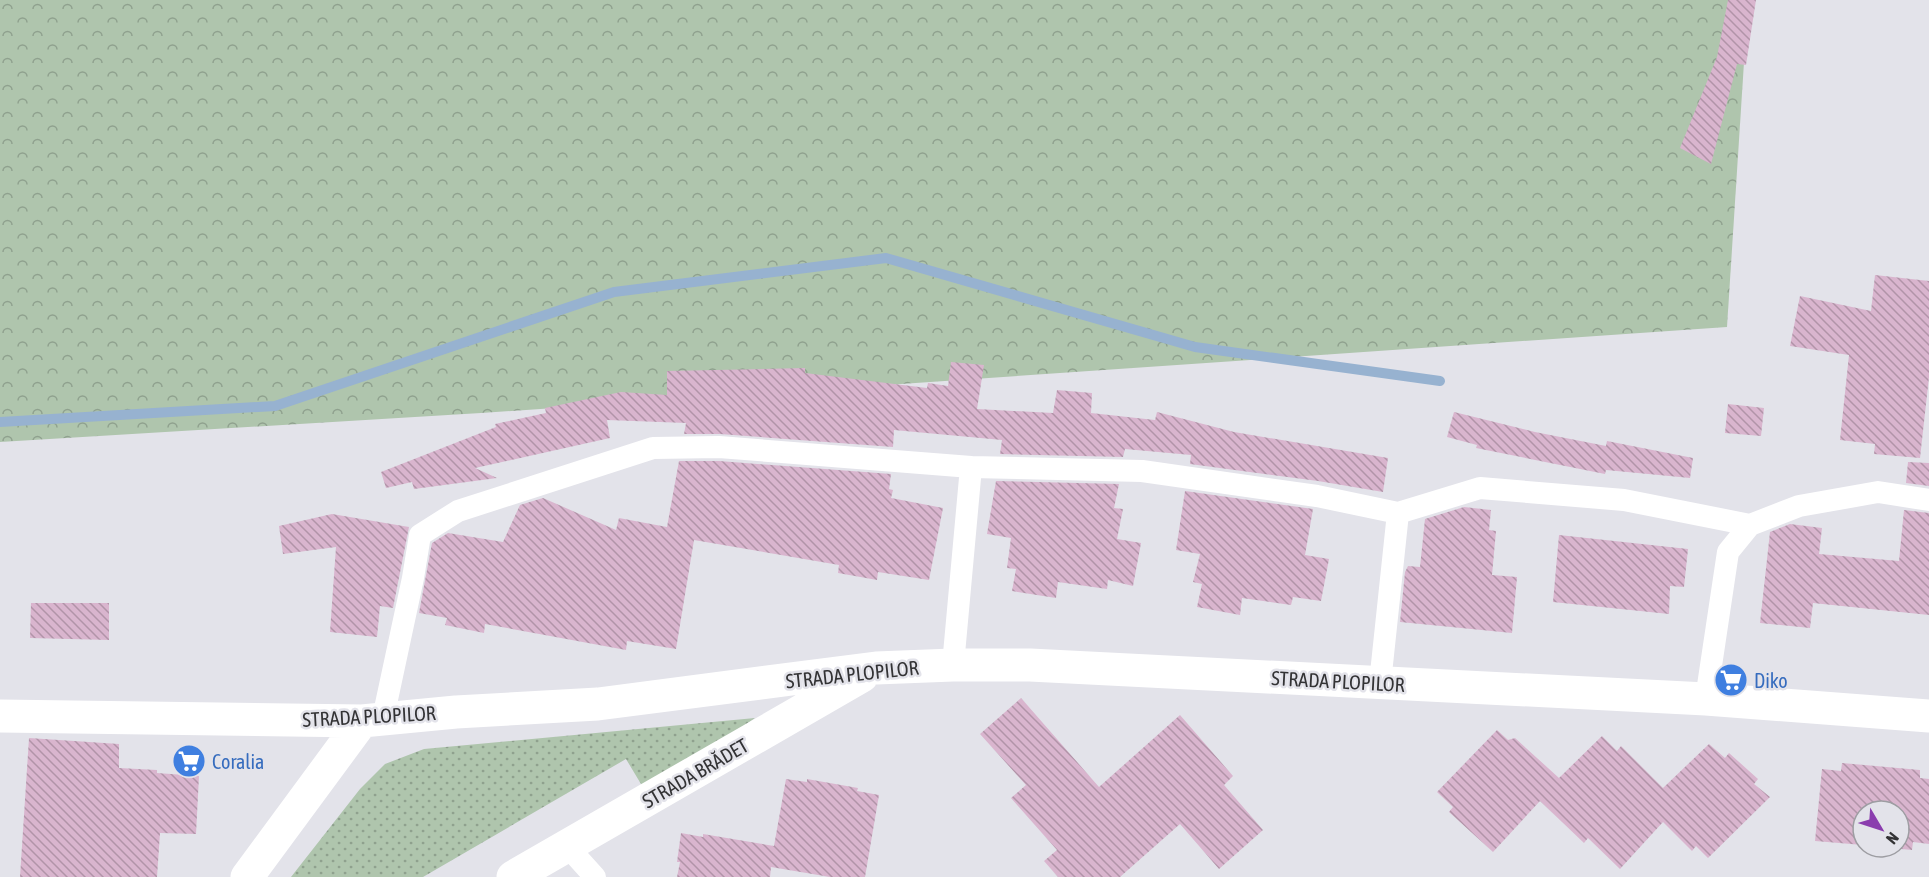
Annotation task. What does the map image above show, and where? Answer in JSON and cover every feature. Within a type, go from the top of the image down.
[{"type":"street","name":"STRADA PLOPILOR","points":[[0,716],[373,719],[598,704],[876,668],[953,665],[1030,666],[1706,699],[1929,716]]},
{"type":"street","name":"STRADA BRĂDET","points":[[513,877],[876,668]]},
{"type":"street","points":[[247,877],[373,719]]},
{"type":"lane","points":[[373,719],[413,578],[420,535],[458,511],[653,448],[719,447],[971,467],[1143,471],[1317,496],[1398,513],[1480,488],[1624,500],[1750,525]]},
{"type":"lane","points":[[953,665],[971,467]]},
{"type":"lane","points":[[1706,699],[1728,552],[1750,525],[1799,506],[1878,492],[1929,500]]},
{"type":"lane","points":[[1380,683],[1398,513]]},
{"type":"lane","points":[[567,846],[595,877]]},
{"type":"green space","points":[[0,0],[1748,0],[1727,327],[481,413],[0,442]]},
{"type":"green space","points":[[755,718],[717,745],[644,789],[626,759],[423,877],[291,877],[360,789],[385,764],[424,749]]},
{"type":"building","points":[[1728,0],[1756,0],[1746,65],[1737,64],[1711,164],[1680,148],[1717,57]]},
{"type":"building","points":[[1875,275],[1929,281],[1929,377],[1920,458],[1874,454],[1875,444],[1840,440],[1849,355],[1790,346],[1800,296],[1871,311]]},
{"type":"building","points":[[951,362],[984,365],[977,409],[1053,413],[1057,390],[1092,393],[1091,413],[1155,420],[1157,412],[1234,432],[1388,458],[1383,492],[1190,464],[1191,455],[1125,449],[1123,457],[1000,454],[1002,440],[894,430],[893,447],[720,434],[684,434],[686,423],[607,420],[610,438],[475,468],[497,478],[414,489],[412,482],[386,488],[381,472],[496,427],[495,424],[546,413],[545,408],[621,392],[667,395],[667,371],[805,368],[805,373],[927,388],[928,383],[948,386]]},
{"type":"building","points":[[1728,404],[1764,408],[1761,436],[1725,433]]},
{"type":"building","points":[[1454,412],[1535,432],[1606,446],[1607,441],[1693,458],[1690,478],[1606,470],[1605,474],[1476,448],[1477,445],[1447,437]]},
{"type":"building","points":[[679,461],[719,461],[891,474],[889,489],[893,490],[891,498],[943,508],[929,580],[878,572],[877,580],[838,573],[839,565],[694,540],[676,649],[627,641],[626,650],[485,624],[484,633],[445,625],[447,618],[419,613],[432,543],[448,533],[503,542],[520,505],[543,498],[616,530],[619,518],[667,527]]},
{"type":"building","points":[[1908,462],[1929,463],[1929,486],[1906,483]]},
{"type":"building","points":[[996,481],[1119,484],[1114,508],[1123,509],[1117,539],[1141,543],[1133,586],[1108,580],[1107,589],[1058,582],[1056,598],[1012,591],[1016,569],[1007,568],[1011,538],[987,534]]},
{"type":"building","points":[[1185,491],[1313,509],[1305,555],[1329,559],[1321,601],[1293,597],[1291,605],[1242,598],[1240,615],[1197,607],[1202,584],[1193,582],[1200,554],[1176,550]]},
{"type":"building","points":[[1464,507],[1491,510],[1489,530],[1496,531],[1492,575],[1517,577],[1512,633],[1400,622],[1405,572],[1408,566],[1420,567],[1425,519]]},
{"type":"building","points":[[1904,510],[1929,513],[1929,615],[1813,603],[1810,628],[1760,623],[1770,532],[1790,524],[1822,528],[1819,554],[1899,561]]},
{"type":"building","points":[[332,514],[409,527],[393,608],[380,606],[377,637],[330,632],[336,547],[283,554],[279,526]]},
{"type":"building","points":[[1559,535],[1688,549],[1684,587],[1670,586],[1669,614],[1553,602]]},
{"type":"building","points":[[31,603],[109,603],[109,640],[30,638]]},
{"type":"building","points":[[1021,698],[1099,787],[1180,715],[1233,776],[1224,785],[1263,830],[1219,869],[1180,824],[1120,877],[1058,877],[1044,861],[1057,850],[1011,798],[1026,785],[980,734]]},
{"type":"building","points":[[1497,730],[1508,740],[1515,738],[1559,778],[1602,736],[1617,751],[1621,746],[1663,788],[1709,744],[1725,758],[1729,753],[1758,779],[1754,784],[1770,797],[1708,858],[1696,846],[1692,851],[1663,822],[1620,869],[1588,838],[1584,843],[1540,801],[1493,852],[1449,812],[1453,807],[1437,792]]},
{"type":"building","points":[[29,738],[119,744],[119,768],[199,776],[196,834],[160,833],[157,877],[20,877]]},
{"type":"building","points":[[1842,763],[1920,770],[1920,778],[1929,779],[1929,844],[1913,842],[1911,850],[1911,799],[1851,799],[1851,844],[1815,841],[1822,769],[1841,771]]},
{"type":"building","points":[[786,779],[807,782],[807,779],[858,788],[857,791],[879,795],[865,877],[830,877],[771,867],[770,877],[677,877],[681,833],[703,837],[703,834],[774,846]]},
{"type":"waterway","points":[[0,422],[275,406],[614,292],[886,258],[1195,347],[1440,381]]},
{"type":"place","name":"Diko","points":[[1731,680]]},
{"type":"place","name":"Coralia","points":[[189,761]]}]
